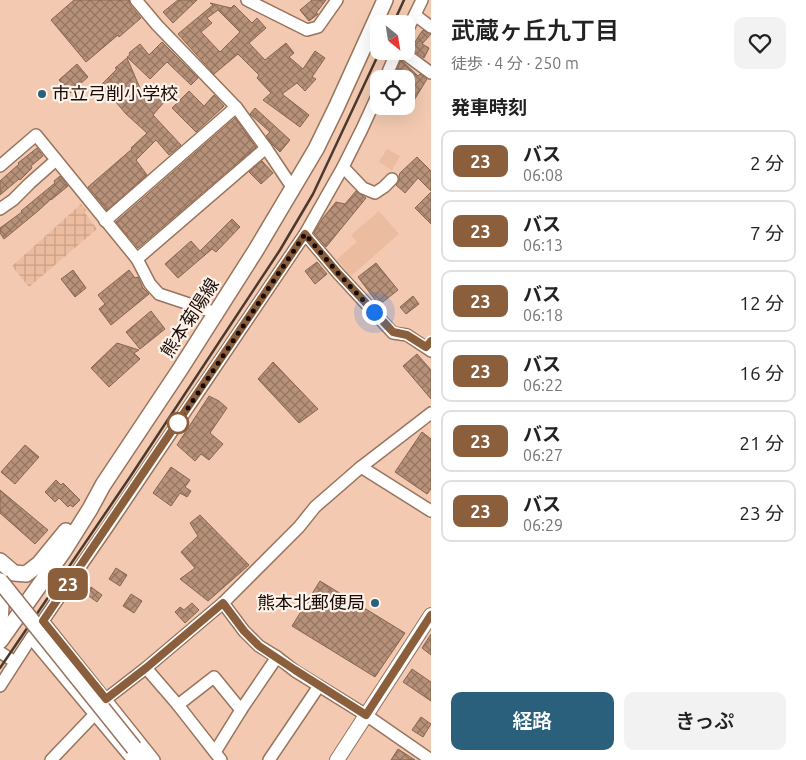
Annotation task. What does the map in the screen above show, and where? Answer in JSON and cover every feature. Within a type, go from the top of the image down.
[{"type":"main road","name":"熊本菊陽線","points":[[0,641],[63,552],[103,485],[256,250],[316,149],[385,0]]},
{"type":"main road","points":[[0,561],[14,573],[26,574],[39,564],[103,485]]},
{"type":"main road","points":[[0,582],[137,756]]},
{"type":"main road","points":[[0,603],[0,622]]},
{"type":"street","points":[[136,0],[157,25],[236,107],[292,187]]},
{"type":"street","points":[[247,0],[307,30],[318,27],[337,0]]},
{"type":"street","points":[[422,0],[415,15],[431,26]]},
{"type":"street","points":[[412,60],[431,73]]},
{"type":"street","points":[[105,221],[236,107]]},
{"type":"street","points":[[0,686],[305,234],[343,167],[370,112]]},
{"type":"street","points":[[0,166],[36,135],[137,259],[150,284],[160,294],[216,313]]},
{"type":"street","points":[[137,259],[266,148]]},
{"type":"street","points":[[0,209],[13,200],[56,160]]},
{"type":"street","points":[[343,167],[363,188],[375,193],[389,186]]},
{"type":"street","points":[[305,234],[337,272],[393,332],[407,335],[429,346]]},
{"type":"street","points":[[56,758],[106,699],[223,603],[299,527],[315,507],[361,467],[431,413]]},
{"type":"street","points":[[361,467],[431,511]]},
{"type":"street","points":[[223,603],[244,631],[259,646],[427,756]]},
{"type":"street","points":[[337,760],[431,615]]},
{"type":"street","points":[[43,621],[154,760]]},
{"type":"street","points":[[31,638],[95,714],[137,756]]},
{"type":"street","points":[[0,652],[15,662]]},
{"type":"street","points":[[146,668],[218,756],[241,710],[277,657]]},
{"type":"street","points":[[178,705],[214,677],[241,710]]},
{"type":"street","points":[[268,760],[319,686]]},
{"type":"shaded area","points":[[387,149],[400,156],[392,170],[379,162]]},
{"type":"shaded area","points":[[81,204],[86,210],[84,212],[97,229],[29,287],[12,266]]},
{"type":"shaded area","points":[[379,211],[399,234],[351,276],[337,259],[357,242],[351,235]]},
{"type":"building","points":[[74,0],[129,0],[130,5],[141,18],[86,62],[51,20]]},
{"type":"building","points":[[178,0],[197,0],[173,23],[163,12]]},
{"type":"building","points":[[312,0],[326,0],[316,13],[318,14],[309,21],[300,10]]},
{"type":"building","points":[[210,3],[231,8],[234,5],[252,23],[257,18],[266,28],[249,43],[265,60],[286,43],[294,53],[289,57],[303,69],[315,51],[325,58],[312,77],[316,79],[305,91],[297,83],[282,94],[309,115],[300,127],[263,100],[271,93],[257,78],[259,75],[238,54],[214,74],[178,34],[213,5]],"holes":[[[218,10],[240,32],[220,52],[201,32],[212,23],[207,18]]]},
{"type":"building","points":[[423,30],[431,34],[422,44],[429,48],[424,58],[415,52],[415,42]]},
{"type":"building","points":[[162,42],[198,78],[191,85],[167,62],[150,79],[127,57],[140,44],[149,55]]},
{"type":"building","points":[[127,58],[146,102],[155,92],[165,101],[153,115],[181,145],[169,155],[156,140],[136,160],[147,175],[107,210],[88,187],[132,149],[147,133],[100,86],[117,69],[115,68]]},
{"type":"building","points":[[401,60],[412,70],[397,70]]},
{"type":"building","points":[[77,64],[88,77],[70,93],[59,80]]},
{"type":"building","points":[[415,73],[427,79],[415,99]]},
{"type":"building","points":[[189,91],[204,106],[214,95],[224,106],[196,132],[172,108]]},
{"type":"building","points":[[255,108],[290,140],[280,152],[266,136],[270,132],[250,114]]},
{"type":"building","points":[[235,118],[256,147],[138,248],[116,222]]},
{"type":"building","points":[[37,148],[43,156],[31,166],[32,168],[20,180],[0,195],[0,181]]},
{"type":"building","points":[[417,157],[431,171],[431,191],[418,178],[405,193],[396,185],[399,181],[400,173]]},
{"type":"building","points":[[262,161],[273,173],[261,184],[249,172]]},
{"type":"building","points":[[60,176],[68,186],[4,239],[0,233],[0,228],[22,212],[55,183],[54,181]]},
{"type":"building","points":[[356,191],[366,198],[326,247],[314,233],[336,202],[345,204]]},
{"type":"building","points":[[431,192],[431,224],[415,208]]},
{"type":"building","points":[[232,219],[240,227],[216,252],[212,249],[178,278],[165,264],[191,241],[200,251]]},
{"type":"building","points":[[317,262],[327,274],[315,284],[305,271]]},
{"type":"building","points":[[376,263],[398,290],[379,305],[358,277]]},
{"type":"building","points":[[73,270],[86,288],[75,297],[61,279]]},
{"type":"building","points":[[129,270],[135,278],[138,277],[143,288],[149,294],[111,325],[99,309],[105,304],[98,295]]},
{"type":"building","points":[[413,296],[419,304],[406,314],[400,307]]},
{"type":"building","points":[[151,311],[165,329],[140,349],[126,332]]},
{"type":"building","points":[[117,343],[139,350],[134,353],[140,359],[109,387],[91,368]]},
{"type":"building","points":[[417,354],[431,370],[431,399],[403,366]]},
{"type":"building","points":[[273,362],[318,409],[299,423],[258,379]]},
{"type":"building","points":[[209,396],[227,408],[210,433],[223,444],[209,460],[201,454],[195,461],[177,445]]},
{"type":"building","points":[[422,432],[431,439],[431,489],[427,494],[395,472]]},
{"type":"building","points":[[25,445],[39,457],[15,484],[1,472]]},
{"type":"building","points":[[171,467],[190,480],[185,487],[191,491],[187,497],[180,493],[171,506],[153,493]]},
{"type":"building","points":[[56,480],[61,485],[63,483],[80,500],[73,507],[70,505],[68,507],[59,498],[55,502],[45,492]]},
{"type":"building","points":[[0,490],[48,530],[35,544],[0,513]]},
{"type":"building","points":[[200,515],[249,565],[208,601],[180,579],[195,568],[181,552],[198,536],[190,523]]},
{"type":"building","points":[[116,568],[127,575],[120,586],[109,579]]},
{"type":"building","points":[[320,581],[405,633],[375,677],[292,626]]},
{"type":"building","points":[[91,587],[102,595],[97,602],[86,594]]},
{"type":"building","points":[[131,594],[142,601],[134,613],[123,606]]},
{"type":"building","points":[[192,603],[199,610],[185,623],[175,612],[180,607],[184,610]]},
{"type":"building","points":[[431,634],[431,655],[422,648]]},
{"type":"building","points":[[412,669],[431,682],[431,701],[403,682]]},
{"type":"building","points":[[421,717],[431,724],[423,737],[412,730]]},
{"type":"building","points":[[398,749],[415,760],[391,760]]},
{"type":"railway","points":[[397,15],[404,0]]},
{"type":"railway","points":[[0,668],[130,477],[280,250],[313,194],[376,60]]},
{"type":"bus line","name":"23","points":[[431,341],[426,347],[407,335],[393,332],[337,272],[305,234],[43,621],[106,699],[223,603],[244,631],[259,646],[366,715],[431,615]]},
{"type":"place","name":"市立弓削小学校","points":[[42,94]]},
{"type":"place","name":"熊本北郵便局","points":[[375,603]]},
{"type":"route","points":[[178,423],[305,234],[374,312]]}]
